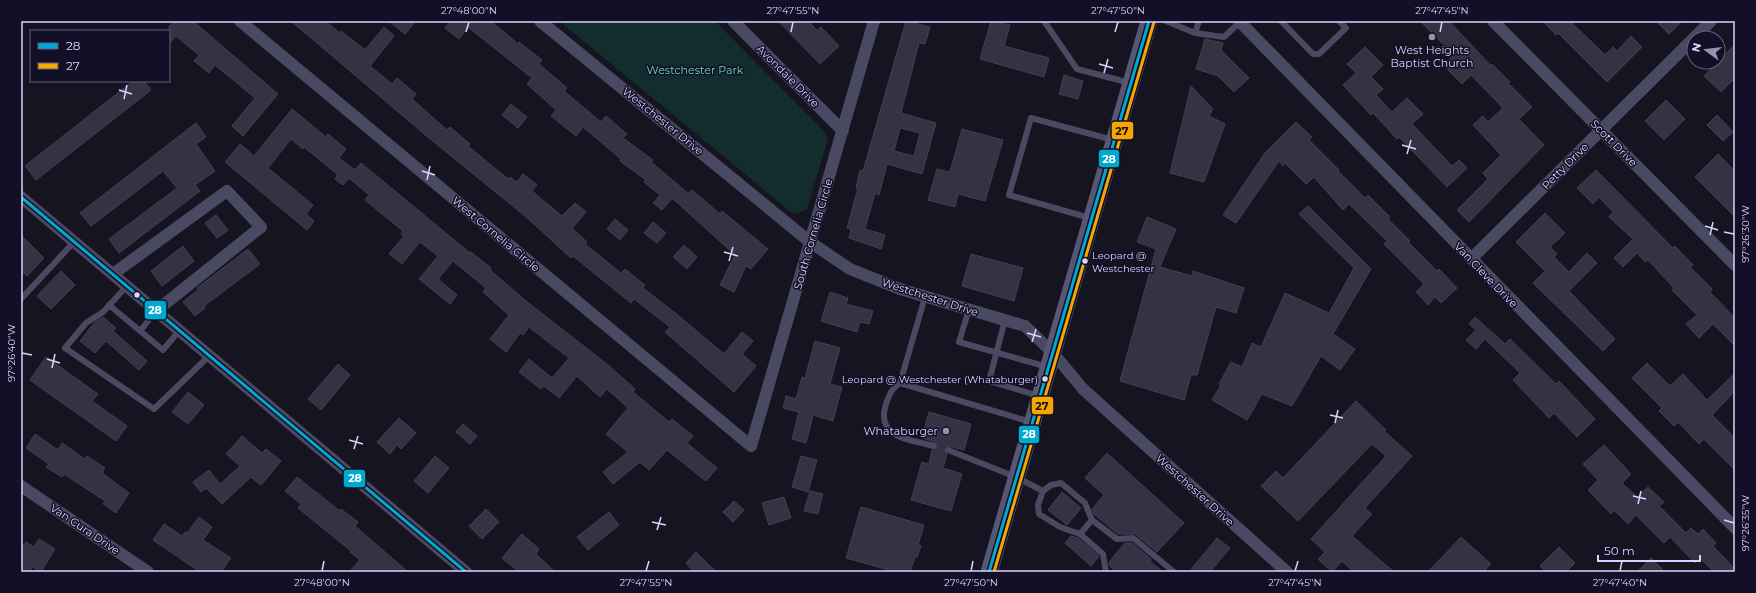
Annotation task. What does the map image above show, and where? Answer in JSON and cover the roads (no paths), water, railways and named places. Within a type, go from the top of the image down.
[{"type":"main road","points":[[989,572],[1149,21]]},
{"type":"street","name":"West Cornelia Circle","points":[[240,21],[751,446]]},
{"type":"street","name":"Westchester Drive","points":[[540,21],[810,242],[850,269],[900,289],[1025,326],[1051,360],[1286,572]]},
{"type":"street","name":"Avondale Drive","points":[[733,21],[843,131]]},
{"type":"street","name":"South Cornelia Circle","points":[[751,446],[874,21]]},
{"type":"street","name":"Van Cleve Drive","points":[[1240,21],[1735,528]]},
{"type":"street","name":"Scott Drive","points":[[1493,21],[1735,265]]},
{"type":"street","name":"Petty Drive","points":[[1702,30],[1711,21]]},
{"type":"street","name":"Petty Drive","points":[[1471,259],[1686,46]]},
{"type":"street","points":[[113,274],[227,191],[261,227],[156,311]]},
{"type":"street","points":[[21,197],[466,572]]},
{"type":"street","name":"Van Cura Drive","points":[[21,486],[148,572]]},
{"type":"lane","points":[[1044,21],[1076,69],[1131,83]]},
{"type":"lane","points":[[1166,21],[1195,33],[1224,36],[1240,21]]},
{"type":"lane","points":[[1195,33],[1199,21]]},
{"type":"lane","points":[[1281,21],[1313,54],[1319,54],[1346,28],[1339,21]]},
{"type":"lane","points":[[1092,219],[1010,196],[1031,118],[1115,140]]},
{"type":"lane","points":[[21,299],[24,290],[74,242]]},
{"type":"lane","points":[[126,286],[103,312],[86,323],[65,348],[154,409],[209,356]]},
{"type":"lane","points":[[925,297],[900,383],[894,387],[888,397],[883,419],[886,428],[891,432],[901,437],[934,446]]},
{"type":"lane","points":[[109,305],[163,350],[180,331]]},
{"type":"lane","points":[[969,309],[959,342],[997,352],[1051,360]]},
{"type":"lane","points":[[140,331],[156,311]]},
{"type":"lane","points":[[1006,320],[989,381],[1040,396]]},
{"type":"lane","points":[[900,383],[1033,422]]},
{"type":"lane","points":[[948,450],[1016,477],[1042,492]]},
{"type":"lane","points":[[1106,572],[1103,554],[1080,534],[1060,527],[1039,514],[1038,505],[1042,492],[1051,485],[1061,483],[1085,503],[1092,520],[1117,539],[1133,538],[1174,572]]},
{"type":"lane","points":[[1080,534],[1092,520]]},
{"type":"place","name":"West Heights Baptist Church","points":[[1432,37]]},
{"type":"place","name":"Leopard @ Westchester","points":[[1085,261]]},
{"type":"place","name":"Leopard @ Westchester (Whataburger)","points":[[1045,379]]},
{"type":"place","name":"Whataburger","points":[[946,431]]},
{"type":"park label","name":"Westchester Park","points":[[695,70]]}]
